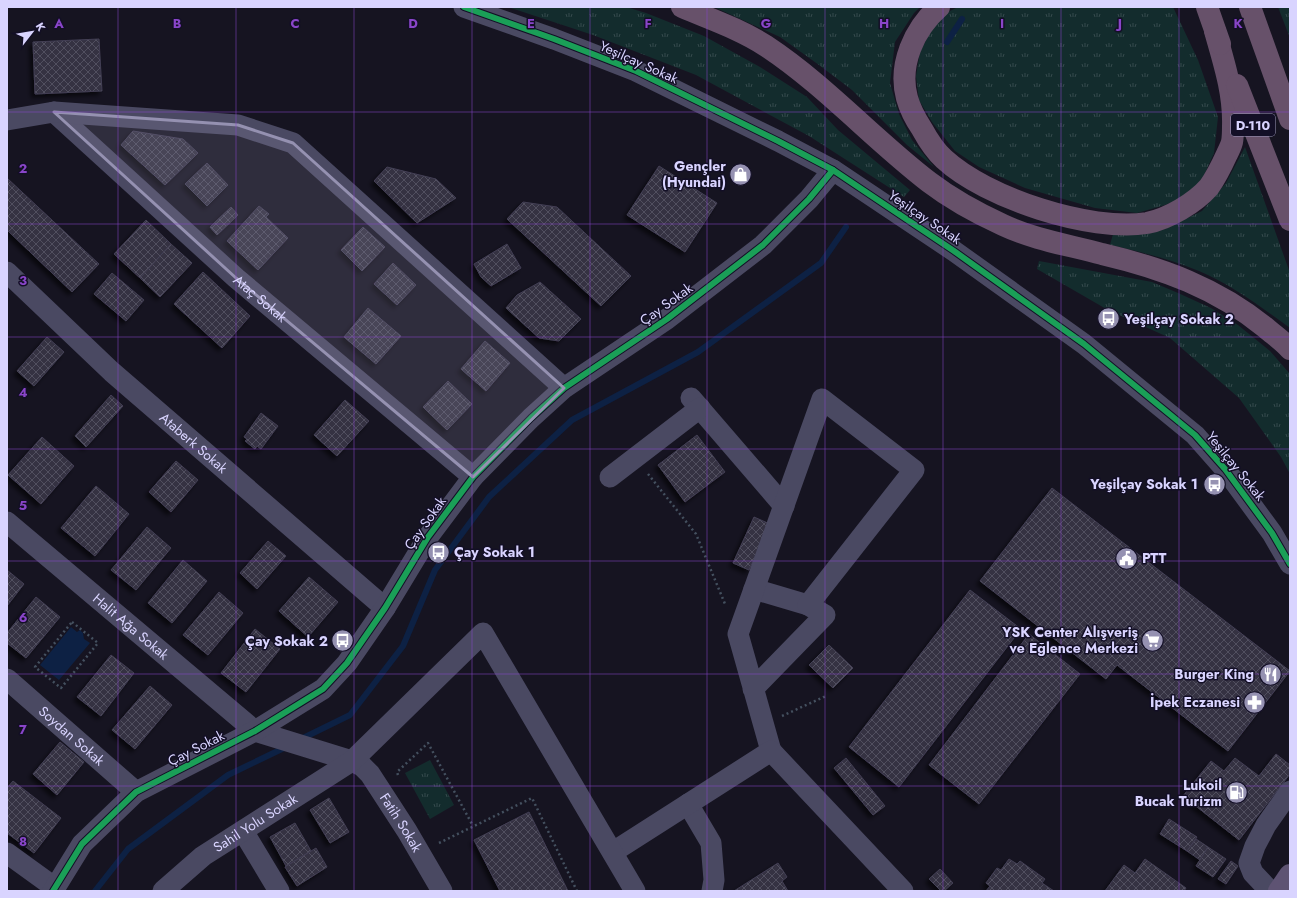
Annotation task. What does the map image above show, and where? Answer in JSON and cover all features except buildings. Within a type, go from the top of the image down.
[{"type":"highway","points":[[682,7],[738,31],[765,45],[794,66],[836,101],[930,183],[973,210],[1004,226],[1034,238],[1126,260],[1179,277],[1233,303],[1258,321],[1290,349]]},
{"type":"highway","points":[[939,7],[920,28],[912,44],[906,61],[905,78],[907,98],[916,120],[928,140],[943,159],[963,174],[1022,203],[1073,219],[1120,224],[1148,222],[1174,213],[1194,200],[1209,186],[1224,162],[1232,142],[1233,116],[1230,88],[1215,31]]},
{"type":"highway","name":"D-110","points":[[1207,7],[1215,31],[1290,220]]},
{"type":"highway","points":[[1252,13],[1290,85]]},
{"type":"highway","name":"D-110","points":[[1252,13],[1290,119]]},
{"type":"main road","points":[[1280,891],[1290,875]]},
{"type":"street","name":"Yeşilçay Sokak","points":[[464,7],[554,39],[636,71],[778,141],[833,170],[954,250],[1084,344],[1195,435],[1225,469],[1272,532],[1290,564]]},
{"type":"street","points":[[7,120],[54,112],[238,125],[294,144],[564,388]]},
{"type":"street","name":"Ataç Sokak","points":[[54,112],[236,278],[473,477]]},
{"type":"street","name":"Çay Sokak","points":[[54,889],[82,844],[136,792],[254,731],[324,690],[347,663],[385,608],[428,537],[473,477],[531,418],[564,388],[667,319],[764,245],[809,199],[833,170]]},
{"type":"street","name":"Ataberk Sokak","points":[[7,272],[112,372],[385,608]]},
{"type":"street","points":[[808,605],[914,470],[822,399],[738,634],[771,751],[903,891]]},
{"type":"street","points":[[610,477],[635,458],[696,403],[784,506]]},
{"type":"street","name":"Halit Ağa Sokak","points":[[7,522],[254,731]]},
{"type":"street","points":[[753,689],[825,615],[808,605],[754,589]]},
{"type":"street","name":"Sahil Yolu Sokak","points":[[163,891],[203,856],[352,761],[483,633],[613,852]]},
{"type":"street","name":"Soydan Sokak","points":[[7,679],[136,792]]},
{"type":"street","name":"Fatih Sokak","points":[[254,731],[352,761],[362,766],[370,774],[407,831],[442,891]]},
{"type":"street","points":[[636,891],[613,852],[771,751]]},
{"type":"street","points":[[1270,891],[1253,873],[1249,863],[1255,846],[1266,825],[1290,791]]},
{"type":"street","points":[[688,804],[711,843],[714,880],[712,891]]},
{"type":"street","points":[[243,831],[279,891]]},
{"type":"street","points":[[7,853],[54,889]]},
{"type":"path","points":[[635,458],[696,534],[738,634]]},
{"type":"path","points":[[72,622],[98,643],[61,688],[35,667],[72,622]]},
{"type":"path","points":[[763,724],[826,696]]},
{"type":"path","points":[[397,772],[428,742],[473,826]]},
{"type":"path","points":[[437,844],[532,798],[577,891]]},
{"type":"highlighted area","points":[[54,112],[238,125],[293,143],[564,388],[473,477],[236,278]]},
{"type":"green space","points":[[508,7],[626,7],[646,13],[704,36],[760,67],[807,97],[838,130],[910,190],[904,197],[809,136],[696,75],[593,35]]},
{"type":"green space","points":[[714,7],[920,7],[914,13],[895,42],[890,83],[899,114],[912,140],[934,167],[907,145],[852,90],[819,65],[780,37]]},
{"type":"green space","points":[[958,7],[1173,7],[1198,60],[1218,117],[1214,153],[1202,180],[1186,196],[1165,205],[1137,213],[1095,208],[1025,188],[979,167],[955,151],[932,122],[919,100],[916,76],[920,52],[932,29],[948,12]]},
{"type":"green space","points":[[1278,7],[1290,7],[1290,38]]},
{"type":"green space","points":[[1245,147],[1290,273],[1290,328],[1246,297],[1211,276],[1166,259],[1110,245],[1113,234],[1165,229],[1202,211],[1226,183]]},
{"type":"green space","points":[[1039,261],[1152,282],[1211,308],[1238,325],[1270,351],[1290,374],[1290,474],[1281,457],[1239,398],[1170,338],[1108,310],[1037,269]]},
{"type":"green space","points":[[430,760],[454,805],[430,819],[405,773]]},
{"type":"water","points":[[71,627],[77,632],[80,630],[83,633],[84,639],[90,643],[59,680],[40,665]]},
{"type":"waterway","points":[[947,42],[962,19]]},
{"type":"waterway","points":[[301,739],[350,715],[403,646],[435,570],[489,497],[572,420],[698,352],[821,263],[846,227]]},
{"type":"waterway","points":[[95,891],[128,849],[228,775],[286,747]]},
{"type":"cycle path","points":[[464,7],[554,39],[636,71],[778,141],[833,170],[954,251],[1084,344],[1195,435],[1225,469],[1272,533],[1290,564]]},
{"type":"cycle path","points":[[53,891],[82,844],[136,792],[255,731],[323,689],[347,663],[385,608],[428,537],[473,477],[531,418],[564,388],[667,319],[763,245],[809,199],[833,170]]},
{"type":"place","name":"Gençler (Hyundai)","points":[[741,174]]},
{"type":"place","name":"Yeşilçay Sokak 2","points":[[1109,319]]},
{"type":"place","name":"Yeşilçay Sokak 1","points":[[1214,484]]},
{"type":"place","name":"Çay Sokak 1","points":[[438,552]]},
{"type":"place","name":"PTT","points":[[1126,558]]},
{"type":"place","name":"YSK Center Alışveriş ve Eğlence Merkezi","points":[[1153,640]]},
{"type":"place","name":"Çay Sokak 2","points":[[343,641]]},
{"type":"place","name":"Burger King","points":[[1270,674]]},
{"type":"place","name":"İpek Eczanesi","points":[[1255,702]]},
{"type":"place","name":"Lukoil Bucak Turizm","points":[[1237,793]]}]
